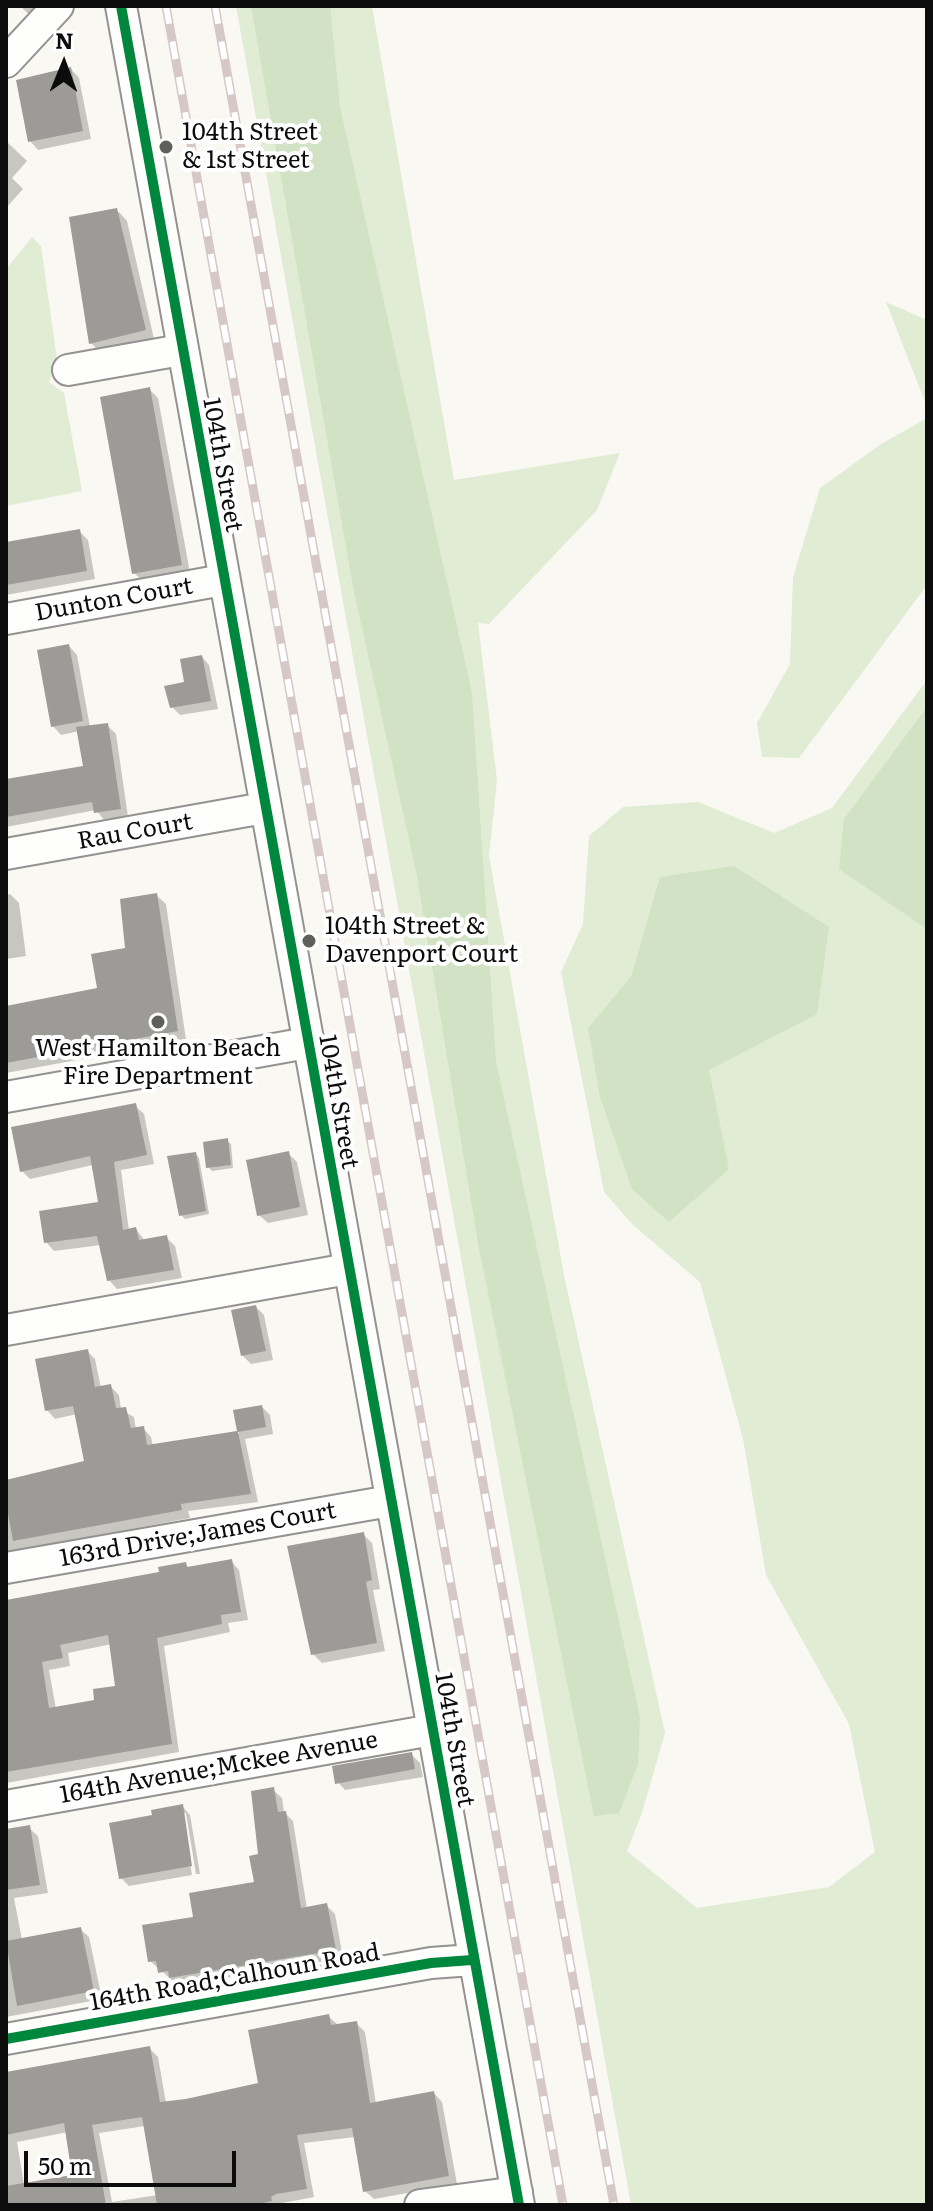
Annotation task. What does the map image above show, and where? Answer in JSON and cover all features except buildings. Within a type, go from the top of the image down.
[{"type":"street","points":[[6,62],[58,6]]},
{"type":"street","name":"104th Street","points":[[121,6],[472,1960],[518,2198]]},
{"type":"street","points":[[68,370],[181,350]]},
{"type":"street","name":"Dunton Court","points":[[6,619],[223,580]]},
{"type":"street","name":"Rau Court","points":[[6,854],[264,808]]},
{"type":"street","points":[[6,1097],[307,1043]]},
{"type":"street","points":[[6,1330],[348,1269]]},
{"type":"street","name":"163rd Drive;James Court","points":[[6,1568],[390,1501]]},
{"type":"street","name":"164th Avenue;Mckee Avenue","points":[[6,1806],[432,1730]]},
{"type":"street","name":"164th Road;Calhoun Road","points":[[6,2039],[431,1963],[472,1960]]},
{"type":"street","points":[[420,2205],[518,2198]]},
{"type":"green space","points":[[236,6],[372,6],[454,480],[620,453],[597,510],[489,624],[478,623],[497,780],[489,856],[564,1275],[665,1733],[642,1813],[627,1851],[697,1908],[829,1887],[875,1852],[849,1724],[766,1575],[743,1439],[700,1282],[633,1225],[604,1192],[561,972],[583,924],[589,836],[623,807],[698,802],[774,833],[832,808],[927,680],[927,2205],[631,2205]]},
{"type":"green space","points":[[251,6],[330,6],[340,107],[472,693],[496,1062],[640,1717],[638,1764],[619,1813],[594,1816],[478,1243],[416,871],[353,587]]},
{"type":"green space","points":[[32,237],[41,246],[57,359],[49,382],[64,393],[82,491],[6,506],[6,269]]},
{"type":"green space","points":[[886,302],[927,320],[927,407]]},
{"type":"green space","points":[[927,418],[927,585],[799,758],[762,757],[757,723],[790,664],[793,577],[820,488],[881,444]]},
{"type":"green space","points":[[927,707],[927,929],[839,869],[844,819]]},
{"type":"green space","points":[[734,866],[829,927],[817,1014],[709,1070],[729,1169],[669,1222],[632,1189],[600,1097],[588,1028],[631,977],[660,877]]},
{"type":"railway","points":[[166,6],[563,2205]]},
{"type":"railway","points":[[215,6],[614,2205]]},
{"type":"cycle path","points":[[121,6],[519,2205]]},
{"type":"cycle path","points":[[6,2039],[431,1963],[472,1960]]},
{"type":"place","name":"104th Street & 1st Street","points":[[166,147]]},
{"type":"place","name":"104th Street & Davenport Court","points":[[309,941]]},
{"type":"place","name":"West Hamilton Beach Fire Department","points":[[158,1022]]}]
